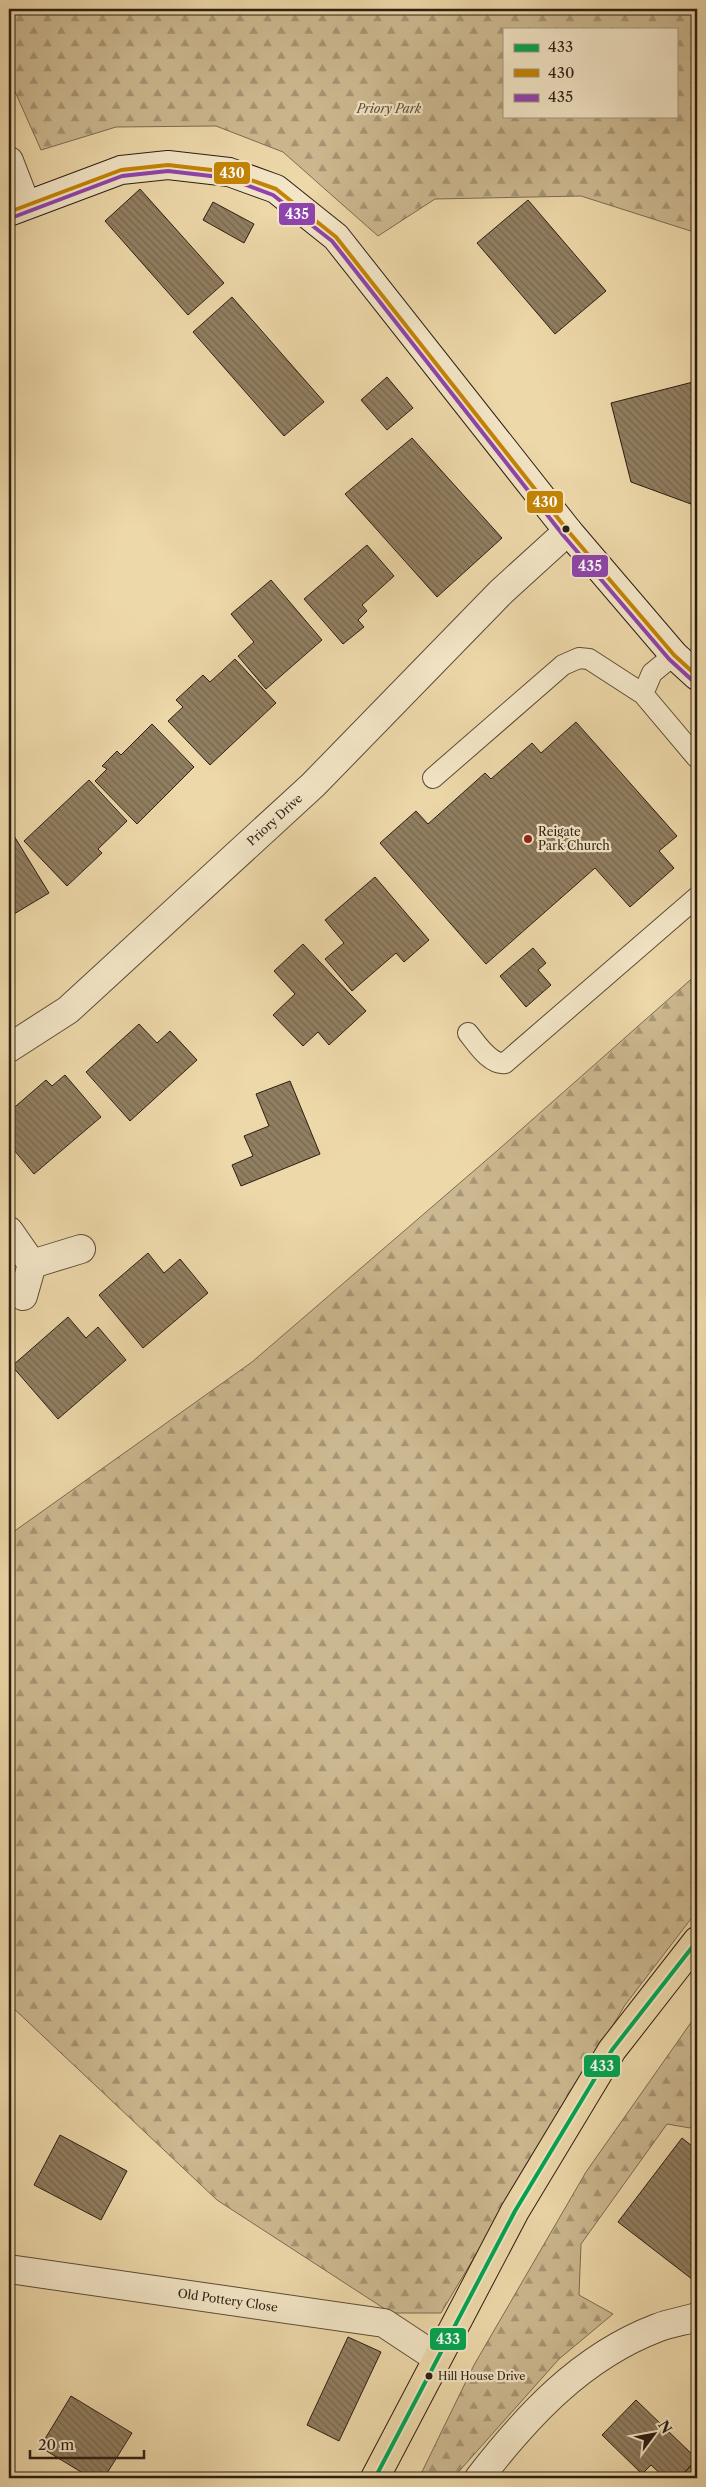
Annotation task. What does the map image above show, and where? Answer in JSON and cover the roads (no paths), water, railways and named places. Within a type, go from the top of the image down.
[{"type":"main road","points":[[374,2478],[515,2211],[612,2050],[697,1941]]},
{"type":"street","points":[[9,161],[18,209],[121,170],[168,165],[228,172],[276,189],[336,237],[568,531],[674,655],[697,676]]},
{"type":"street","name":"Priory Drive","points":[[9,1048],[68,1010],[306,792],[501,592],[568,531]]},
{"type":"street","points":[[9,1231],[32,1264]]},
{"type":"street","points":[[32,1264],[81,1249]]},
{"type":"street","points":[[22,1296],[32,1264]]},
{"type":"street","name":"Old Pottery Close","points":[[9,2269],[384,2323],[437,2358]]},
{"type":"street","points":[[479,2478],[515,2433],[556,2392],[604,2354],[657,2328],[697,2317]]},
{"type":"lane","points":[[643,694],[652,673],[674,655]]},
{"type":"lane","points":[[433,778],[563,665],[579,658],[589,659],[643,694],[697,758]]},
{"type":"lane","points":[[468,1033],[498,1064],[505,1063],[697,897]]},
{"type":"place","name":"Reigate Park Church","points":[[528,839]]},
{"type":"place","name":"Hill House Drive","points":[[429,2376]]},
{"type":"park label","name":"Priory Park","points":[[389,109]]}]
